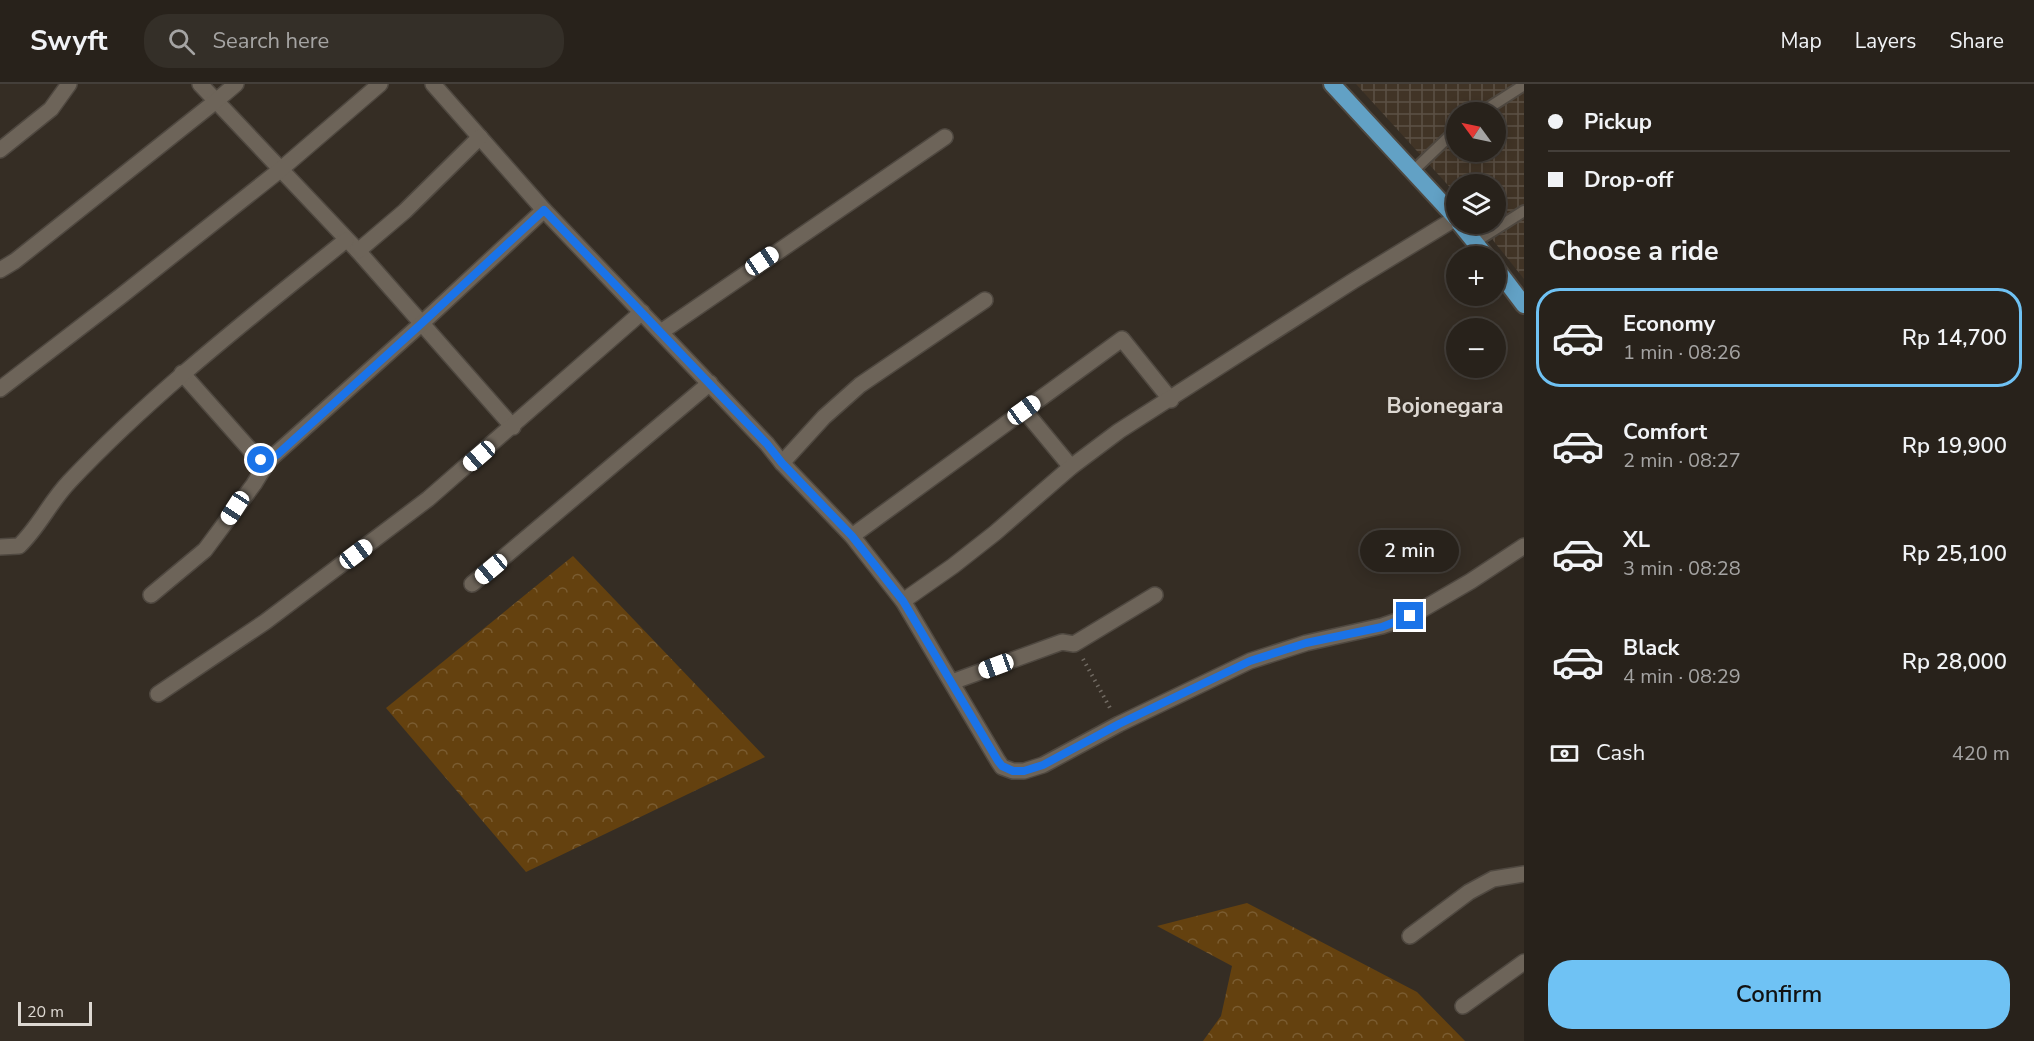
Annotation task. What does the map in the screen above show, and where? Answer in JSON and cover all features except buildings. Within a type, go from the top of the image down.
[{"type":"highway","points":[[1332,84],[1446,208]]},
{"type":"highway","points":[[1468,234],[1478,246]]},
{"type":"highway","points":[[1506,281],[1524,305]]},
{"type":"street","points":[[0,150],[51,109],[69,84]]},
{"type":"street","points":[[200,84],[358,251],[513,427]]},
{"type":"street","points":[[0,270],[15,261],[236,84]]},
{"type":"street","points":[[0,389],[280,170],[380,84]]},
{"type":"street","points":[[433,84],[544,210],[710,383],[852,536],[903,601],[998,761],[1002,766],[1013,771],[1024,771],[1043,765],[1119,724],[1250,661],[1306,643],[1382,627],[1410,616],[1471,581],[1524,546]]},
{"type":"street","points":[[358,251],[405,211],[480,137]]},
{"type":"street","points":[[661,332],[945,137]]},
{"type":"street","points":[[151,595],[205,550],[254,484],[268,461],[544,210]]},
{"type":"street","points":[[903,601],[953,566],[1071,467],[1119,431],[1446,224]]},
{"type":"street","points":[[0,547],[19,546],[29,536],[48,506],[68,482],[182,373],[346,240]]},
{"type":"street","points":[[782,463],[824,417],[860,385],[985,300]]},
{"type":"street","points":[[158,694],[265,622],[428,499],[642,312]]},
{"type":"street","points":[[852,536],[1122,339],[1171,400]]},
{"type":"street","points":[[182,373],[257,457],[268,461]]},
{"type":"street","points":[[472,584],[710,383]]},
{"type":"street","points":[[1024,410],[1071,467]]},
{"type":"street","points":[[952,681],[1062,642],[1074,644],[1155,595]]},
{"type":"street","points":[[1410,936],[1469,892],[1493,879],[1524,874]]},
{"type":"street","points":[[1463,1006],[1524,962]]},
{"type":"lane","points":[[1498,102],[1524,85]]},
{"type":"lane","points":[[1412,172],[1446,140]]},
{"type":"lane","points":[[1475,242],[1524,211]]},
{"type":"path","points":[[1074,644],[1119,724]]},
{"type":"shaded area","points":[[1356,84],[1524,84],[1524,279],[1506,256],[1506,246],[1498,246],[1488,234],[1506,234],[1506,174],[1446,174],[1446,183]]},
{"type":"green space","points":[[573,556],[765,757],[526,872],[386,708]]},
{"type":"green space","points":[[1247,903],[1417,992],[1465,1041],[1203,1041],[1221,1016],[1232,966],[1157,926]]},
{"type":"district","name":"Bojonegara","points":[[1445,405]]},
{"type":"route","points":[[261,460],[268,461],[278,454],[544,210],[852,536],[903,601],[998,761],[1007,769],[1024,771],[1043,765],[1119,724],[1250,661],[1306,643],[1382,627],[1410,616]]}]
